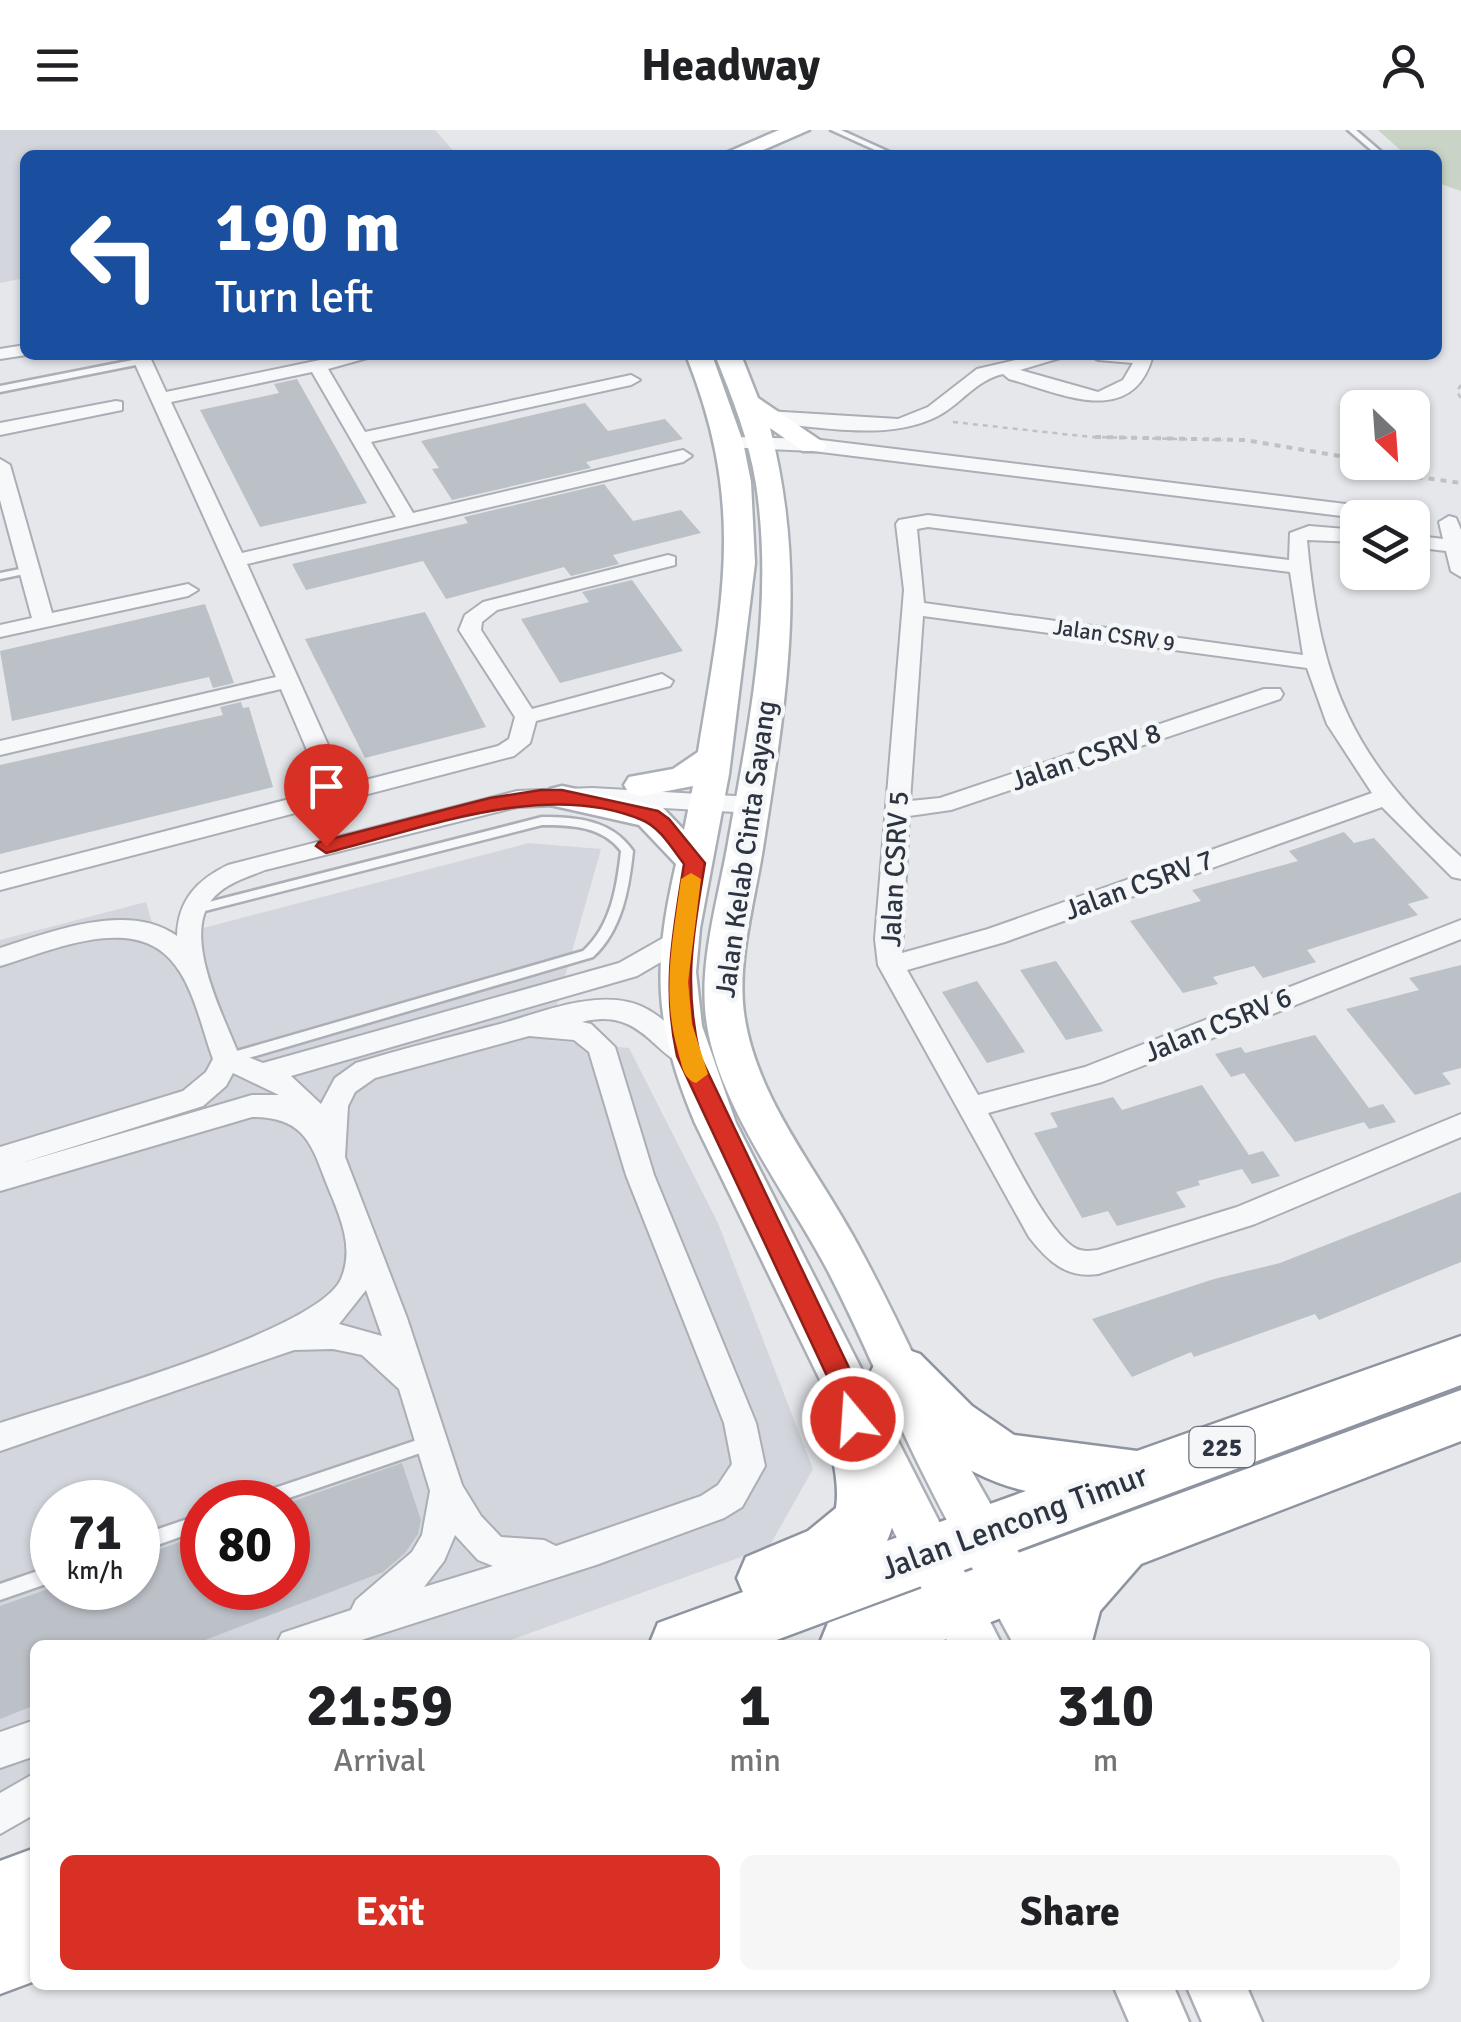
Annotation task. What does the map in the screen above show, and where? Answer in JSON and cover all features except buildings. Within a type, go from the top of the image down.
[{"type":"highway","name":"Jalan Lencong Timur","points":[[861,1640],[970,1584],[1146,1475],[1461,1360]]},
{"type":"highway","points":[[691,1640],[754,1584],[830,1552],[865,1522],[870,1482],[858,1445],[874,1382],[953,1424],[989,1452],[1039,1466],[1146,1475]]},
{"type":"highway","name":"Jalan Lencong Timur","points":[[699,1640],[970,1584],[1139,1537],[1461,1416]]},
{"type":"highway","points":[[1060,1640],[1075,1592],[1092,1569],[1139,1537]]},
{"type":"highway","points":[[0,1896],[30,1885]]},
{"type":"highway","points":[[0,1958],[30,1947]]},
{"type":"main road","points":[[745,150],[798,130]]},
{"type":"main road","name":"Jalan Kelab Cinta Sayang","points":[[703,360],[753,426],[739,488],[743,558],[708,801],[681,938],[678,982],[689,1056],[874,1382],[970,1584]]},
{"type":"main road","name":"Jalan Kelab Cinta Sayang","points":[[730,360],[771,480],[781,574],[753,805],[728,951],[724,1010],[730,1044],[745,1082],[850,1269],[874,1382],[940,1458],[970,1584]]},
{"type":"main road","points":[[753,426],[822,446]]},
{"type":"main road","points":[[771,480],[781,464],[822,446]]},
{"type":"main road","points":[[640,785],[682,778],[714,757]]},
{"type":"main road","points":[[562,796],[651,816],[695,863]]},
{"type":"main road","points":[[970,1584],[1034,1640]]},
{"type":"main road","points":[[1144,1990],[1160,2022]]},
{"type":"main road","points":[[1217,1990],[1234,2022]]},
{"type":"street","points":[[142,360],[287,681],[346,795],[368,818]]},
{"type":"street","points":[[162,398],[345,360]]},
{"type":"street","points":[[984,360],[999,370],[1098,398],[1109,396],[1138,377],[1143,360]]},
{"type":"street","points":[[753,426],[890,425],[920,419],[977,376],[1040,360]]},
{"type":"street","points":[[317,366],[408,520]]},
{"type":"street","points":[[361,438],[632,380]]},
{"type":"street","points":[[0,429],[116,406]]},
{"type":"street","points":[[822,446],[1340,509]]},
{"type":"street","points":[[236,561],[683,456]]},
{"type":"street","points":[[1,472],[9,529],[30,570],[44,621]]},
{"type":"street","points":[[1430,519],[1455,522],[1461,570]]},
{"type":"street","name":"Jalan CSRV 5","points":[[1298,567],[918,521],[905,527],[912,608],[888,938],[890,964],[1051,1247],[1062,1256],[1085,1264],[1216,1227],[1461,1125]]},
{"type":"street","points":[[1340,535],[1297,536],[1298,567],[1326,703],[1366,775],[1461,871]]},
{"type":"street","points":[[1430,543],[1455,546]]},
{"type":"street","points":[[0,882],[506,751],[519,743],[526,717],[470,630],[478,613],[490,606],[668,561]]},
{"type":"street","points":[[0,631],[188,590]]},
{"type":"street","name":"Jalan CSRV 9","points":[[912,608],[1316,663]]},
{"type":"street","points":[[526,717],[662,680]]},
{"type":"street","points":[[0,748],[287,681]]},
{"type":"street","name":"Jalan CSRV 8","points":[[897,810],[943,805],[1272,694]]},
{"type":"street","points":[[596,1548],[536,1557],[503,1554],[479,1542],[447,1490],[364,1242],[306,1102],[265,1073],[227,1059],[190,968],[187,930],[190,911],[206,888],[223,875],[368,818],[515,781],[556,778],[640,785],[708,801]]},
{"type":"street","points":[[322,838],[490,805],[562,796],[753,805]]},
{"type":"street","name":"Jalan CSRV 7","points":[[890,964],[996,936],[1384,797]]},
{"type":"street","points":[[304,806],[322,838]]},
{"type":"street","points":[[0,956],[58,940],[130,928],[168,942],[190,968]]},
{"type":"street","name":"Jalan CSRV 6","points":[[970,1108],[1092,1074],[1461,929]]},
{"type":"street","points":[[265,1073],[628,970],[681,938]]},
{"type":"street","points":[[331,1156],[334,1106],[354,1076],[522,1026],[590,1010],[634,1010],[689,1056]]},
{"type":"street","points":[[308,1640],[712,1507],[730,1496],[749,1466],[730,1394],[640,1175],[601,1047],[581,1031],[522,1026]]},
{"type":"street","points":[[0,1158],[193,1099],[216,1080],[227,1059]]},
{"type":"street","points":[[0,1180],[202,1119],[262,1106],[294,1112],[314,1131],[331,1156]]},
{"type":"street","points":[[0,1437],[280,1342],[318,1324],[344,1301],[359,1278],[364,1242]]},
{"type":"street","points":[[280,1342],[331,1334],[366,1340],[393,1359],[416,1391]]},
{"type":"street","points":[[353,1624],[420,1570],[431,1556],[439,1540],[447,1490]]},
{"type":"street","points":[[0,1750],[30,1740]]},
{"type":"street","points":[[0,1815],[30,1795]]},
{"type":"lane","points":[[834,130],[878,150]]},
{"type":"lane","points":[[846,136],[858,130]]},
{"type":"lane","points":[[1352,130],[1375,150]]},
{"type":"lane","points":[[865,150],[869,147]]},
{"type":"lane","points":[[0,389],[132,360]]},
{"type":"lane","points":[[0,576],[30,570]]},
{"type":"lane","points":[[190,911],[542,821],[600,828],[620,840],[627,851],[620,890],[603,940],[588,954],[227,1059]]},
{"type":"lane","points":[[310,1484],[432,1442]]},
{"type":"lane","points":[[0,1592],[30,1582]]},
{"type":"path","points":[[1461,385],[1457,390],[1461,400]]},
{"type":"path","points":[[920,419],[1091,437],[1224,438],[1340,456]]},
{"type":"path","points":[[1430,479],[1461,483]]},
{"type":"shaded area","points":[[0,130],[435,130],[453,150],[20,150],[20,279],[0,283]]},
{"type":"shaded area","points":[[529,843],[601,849],[547,1040],[629,1048],[718,1223],[813,1469],[769,1547],[511,1640],[30,1640],[30,1812],[0,1823],[0,940],[146,902],[157,940]]},
{"type":"green space","points":[[1378,130],[1461,130],[1461,191],[1442,184],[1442,150],[1400,150]]},
{"type":"slow traffic","points":[[691,879],[678,982],[681,1024],[696,1074]]},
{"type":"route","points":[[326,846],[541,796],[562,796],[627,810],[651,816],[662,824],[695,863],[678,965],[681,1024],[689,1056],[848,1393],[853,1419]]}]
